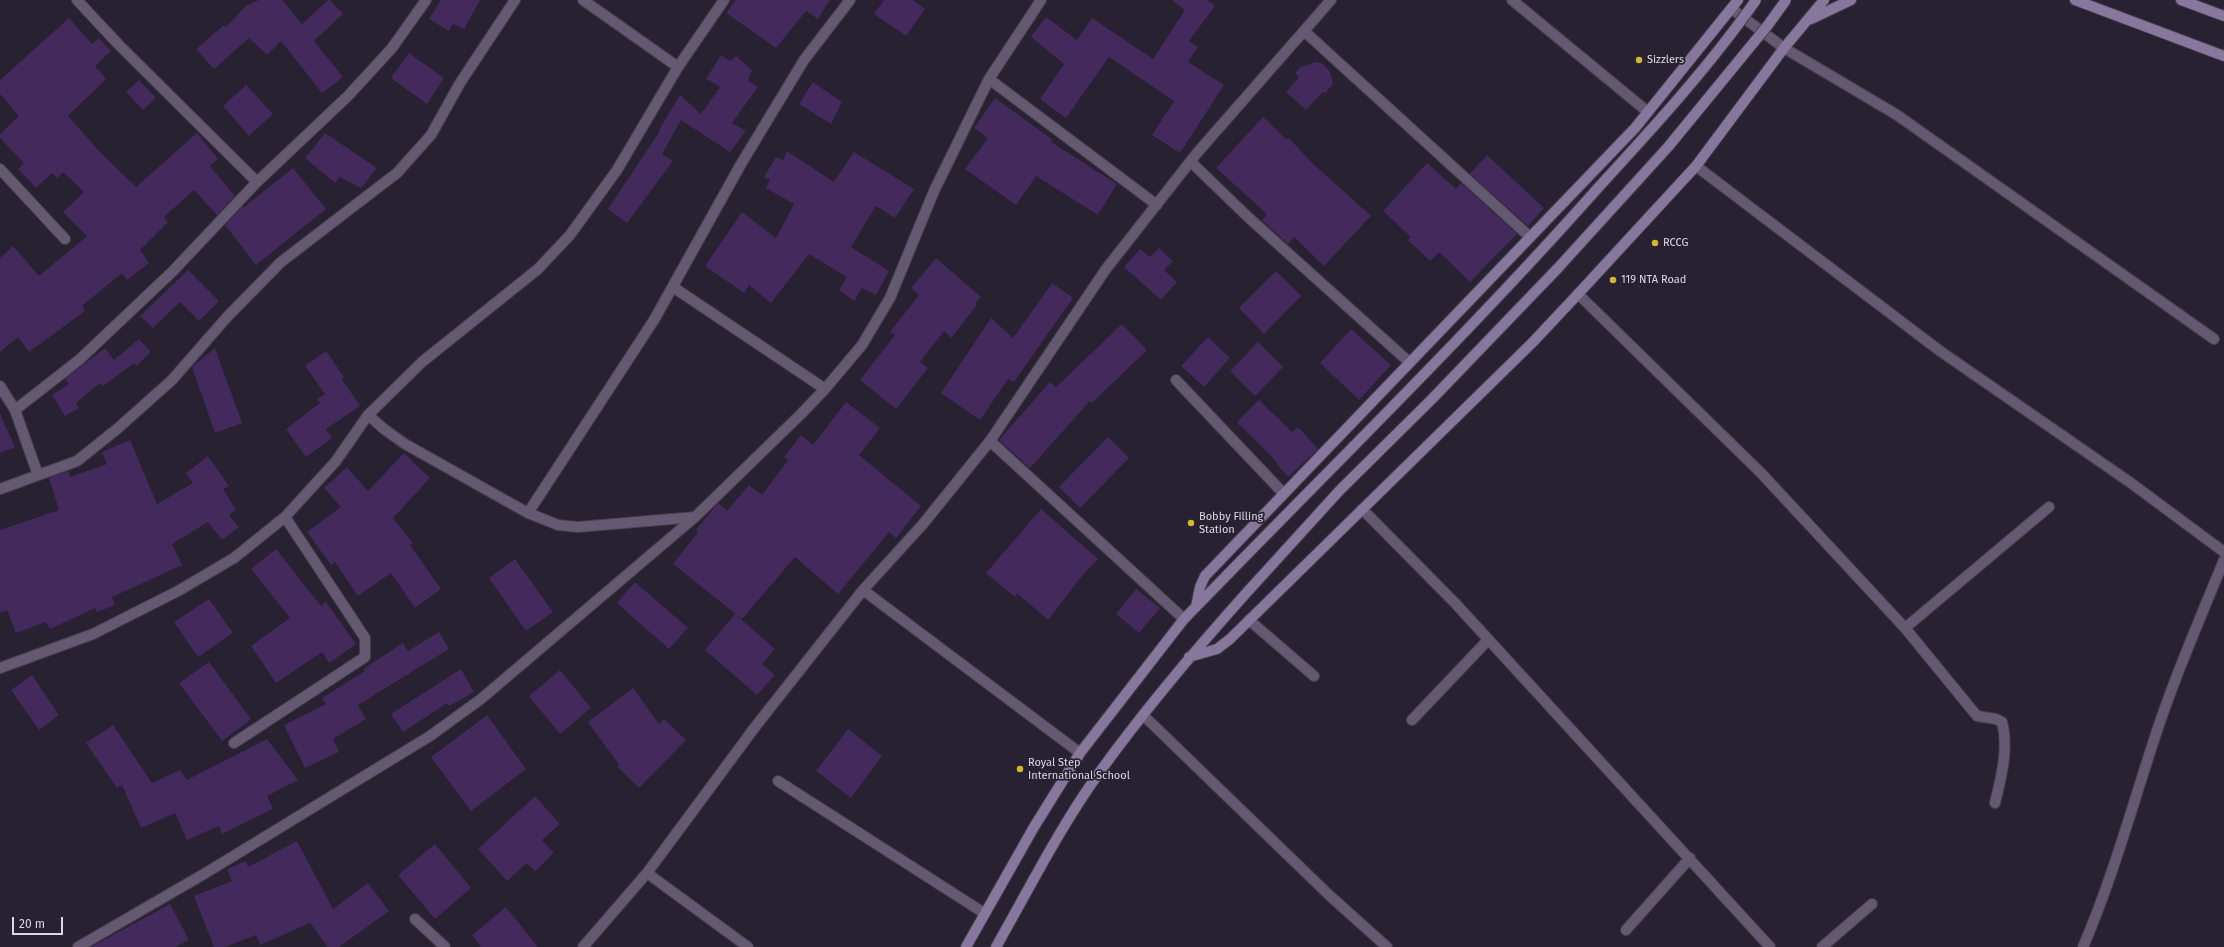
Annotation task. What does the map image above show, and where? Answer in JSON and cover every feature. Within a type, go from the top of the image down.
[{"type":"main road","points":[[1196,607],[1200,587],[1205,576],[1648,112],[1738,0]]},
{"type":"main road","points":[[966,947],[1034,826],[1080,753],[1184,619],[1544,249],[1656,124],[1742,21],[1756,0]]},
{"type":"main road","points":[[996,947],[1056,842],[1099,774],[1189,657],[1340,490],[1432,399],[1558,268],[1668,147],[1768,25],[1786,0]]},
{"type":"main road","points":[[1189,657],[1217,649],[1249,620],[1534,342],[1696,166],[1784,48],[1824,0]]},
{"type":"main road","points":[[1809,19],[1851,0]]},
{"type":"main road","points":[[2075,0],[2224,56]]},
{"type":"main road","points":[[2181,0],[2224,16]]},
{"type":"street","points":[[77,0],[119,45],[257,182]]},
{"type":"street","points":[[15,410],[78,360],[161,282],[257,182],[348,96],[392,48],[426,0]]},
{"type":"street","points":[[0,489],[77,461],[117,429],[172,380],[227,317],[281,262],[397,173],[431,135],[460,83],[515,0]]},
{"type":"street","points":[[583,0],[678,67]]},
{"type":"street","points":[[0,668],[94,634],[178,592],[234,558],[285,517],[336,461],[368,415],[422,362],[538,269],[570,235],[617,170],[678,67],[724,0]]},
{"type":"street","points":[[528,513],[654,320],[741,164],[804,60],[850,0]]},
{"type":"street","points":[[78,947],[92,944],[430,736],[481,699],[695,517],[825,389],[862,345],[890,298],[934,192],[989,79],[1041,0]]},
{"type":"street","points":[[583,947],[647,873],[755,727],[863,590],[922,524],[990,441],[1106,269],[1191,162],[1331,0]]},
{"type":"street","points":[[1512,0],[1648,112]]},
{"type":"street","points":[[1732,9],[1784,48],[1897,115],[2214,339]]},
{"type":"street","points":[[1304,31],[1530,237]]},
{"type":"street","points":[[989,79],[1157,205]]},
{"type":"street","points":[[1191,162],[1249,218],[1409,362]]},
{"type":"street","points":[[1696,166],[1940,351],[2131,483],[2224,552]]},
{"type":"street","points":[[0,169],[65,239]]},
{"type":"street","points":[[673,287],[825,389]]},
{"type":"street","points":[[1578,294],[1761,473],[1905,628],[1977,716],[1996,719],[2002,722],[2004,732],[2003,767],[1995,803]]},
{"type":"street","points":[[1176,380],[1284,494]]},
{"type":"street","points":[[0,386],[15,410],[38,475]]},
{"type":"street","points":[[368,415],[384,430],[405,444],[528,513],[558,524],[578,527],[695,517]]},
{"type":"street","points":[[990,441],[1184,619]]},
{"type":"street","points":[[1905,628],[2049,507]]},
{"type":"street","points":[[1362,510],[1488,640],[1690,858],[1770,947]]},
{"type":"street","points":[[234,743],[365,657],[365,638],[285,517]]},
{"type":"street","points":[[2083,947],[2126,831],[2152,745],[2224,560]]},
{"type":"street","points":[[863,590],[1080,753]]},
{"type":"street","points":[[1249,620],[1314,676]]},
{"type":"street","points":[[1412,720],[1488,640]]},
{"type":"street","points":[[1144,715],[1328,895],[1387,947]]},
{"type":"street","points":[[778,781],[984,913]]},
{"type":"street","points":[[1626,930],[1690,858]]},
{"type":"street","points":[[647,873],[748,947]]},
{"type":"street","points":[[1822,947],[1872,904]]},
{"type":"street","points":[[415,919],[445,947]]},
{"type":"building","points":[[259,0],[282,0],[302,24],[328,0],[330,0],[343,14],[314,41],[343,77],[322,93],[281,41],[267,55],[249,38],[214,69],[196,49],[224,25],[226,27],[246,6]]},
{"type":"building","points":[[441,0],[480,0],[464,29],[453,24],[449,31],[429,19]]},
{"type":"building","points":[[736,0],[830,0],[818,19],[806,11],[776,48],[726,13]]},
{"type":"building","points":[[884,0],[913,0],[925,9],[906,36],[874,14]]},
{"type":"building","points":[[1172,0],[1207,0],[1215,6],[1189,41],[1198,47],[1188,62],[1224,85],[1180,153],[1152,135],[1174,101],[1109,57],[1066,118],[1040,99],[1064,64],[1031,37],[1046,17],[1077,40],[1092,18],[1153,59],[1185,10]]},
{"type":"building","points":[[69,18],[92,44],[99,38],[111,51],[95,66],[106,79],[68,116],[101,153],[136,187],[197,133],[218,159],[210,166],[235,196],[217,215],[194,190],[164,217],[168,222],[140,250],[149,263],[127,280],[122,273],[82,306],[85,311],[29,352],[18,337],[0,352],[0,258],[13,246],[39,276],[87,236],[63,212],[84,192],[63,172],[57,178],[52,173],[36,188],[18,169],[24,163],[0,138],[0,134],[19,116],[0,94],[0,80]]},
{"type":"building","points":[[409,53],[444,78],[427,104],[391,78]]},
{"type":"building","points":[[721,55],[730,61],[736,56],[752,70],[748,81],[758,87],[732,123],[746,131],[730,152],[681,120],[662,154],[673,161],[627,223],[608,209],[660,131],[659,130],[680,95],[701,114],[720,87],[706,79]]},
{"type":"building","points":[[1317,62],[1323,64],[1330,72],[1333,83],[1326,93],[1323,92],[1306,110],[1286,92],[1299,77],[1295,73],[1300,67]]},
{"type":"building","points":[[139,80],[156,98],[143,110],[126,92]]},
{"type":"building","points":[[813,82],[842,102],[831,124],[799,104]]},
{"type":"building","points":[[246,85],[273,114],[249,136],[223,106]]},
{"type":"building","points":[[995,98],[1053,140],[1051,142],[1117,184],[1098,215],[1036,176],[1016,205],[965,169],[988,138],[974,128]]},
{"type":"building","points":[[1263,117],[1287,140],[1289,138],[1311,162],[1371,216],[1324,266],[1294,237],[1288,244],[1262,220],[1267,214],[1216,168]]},
{"type":"building","points":[[325,133],[377,168],[361,188],[340,177],[335,183],[305,158]]},
{"type":"building","points":[[787,151],[834,182],[854,152],[914,189],[895,218],[876,206],[851,247],[889,271],[876,295],[862,288],[854,301],[839,290],[847,277],[809,254],[771,303],[749,285],[744,293],[705,266],[742,212],[776,238],[794,204],[766,188],[770,180],[764,177],[776,157],[783,160]]},
{"type":"building","points":[[1487,155],[1544,208],[1528,226],[1470,174]]},
{"type":"building","points":[[1427,163],[1456,189],[1461,183],[1517,234],[1470,282],[1439,252],[1430,261],[1408,240],[1411,237],[1383,211]]},
{"type":"building","points":[[293,168],[326,209],[256,265],[225,225],[243,206],[244,207]]},
{"type":"building","points":[[1159,248],[1173,261],[1164,270],[1177,282],[1161,300],[1124,267],[1140,249],[1150,257]]},
{"type":"building","points":[[936,258],[981,297],[975,303],[977,305],[951,338],[944,331],[920,362],[928,368],[896,409],[860,380],[895,335],[890,332],[919,295],[911,288]]},
{"type":"building","points":[[188,270],[219,301],[199,321],[180,302],[153,328],[140,316]]},
{"type":"building","points":[[1276,271],[1301,296],[1264,334],[1239,308]]},
{"type":"building","points":[[1052,283],[1073,298],[1014,382],[1008,379],[980,420],[941,393],[991,318],[1013,338]]},
{"type":"building","points":[[1122,324],[1147,350],[1092,403],[1090,401],[1030,468],[999,440],[1050,382],[1056,387]]},
{"type":"building","points":[[1351,329],[1391,365],[1359,400],[1320,363]]},
{"type":"building","points":[[1208,337],[1230,358],[1204,387],[1181,366]]},
{"type":"building","points":[[139,339],[151,352],[136,366],[134,363],[103,386],[100,383],[76,403],[79,408],[65,416],[52,395],[69,384],[65,379],[105,348],[114,360]]},
{"type":"building","points":[[1258,342],[1283,367],[1255,396],[1230,371]]},
{"type":"building","points":[[215,348],[242,423],[215,433],[192,367]]},
{"type":"building","points":[[326,351],[344,377],[342,379],[360,406],[326,429],[332,438],[306,457],[286,429],[320,403],[317,399],[325,394],[305,366]]},
{"type":"building","points":[[1259,400],[1292,432],[1298,427],[1318,449],[1288,477],[1276,463],[1277,462],[1237,422]]},
{"type":"building","points":[[846,402],[880,428],[859,455],[921,506],[896,538],[889,532],[838,594],[795,557],[742,619],[673,564],[698,532],[696,530],[718,503],[727,511],[749,485],[762,495],[788,460],[784,457],[801,435],[813,445]]},
{"type":"building","points":[[0,414],[15,447],[0,453]]},
{"type":"building","points":[[1108,437],[1129,458],[1080,508],[1059,487]]},
{"type":"building","points":[[130,440],[157,504],[193,483],[186,473],[208,456],[229,486],[223,489],[236,510],[229,515],[239,527],[222,540],[208,522],[172,544],[182,565],[112,597],[115,605],[97,612],[95,608],[50,629],[46,622],[16,633],[7,610],[0,613],[0,530],[59,510],[49,478],[68,471],[70,477],[107,464],[102,452]]},
{"type":"building","points":[[404,453],[430,478],[393,518],[413,543],[410,545],[441,589],[415,608],[391,573],[358,596],[335,562],[331,565],[307,532],[341,507],[324,488],[347,467],[368,491]]},
{"type":"building","points":[[1041,509],[1098,559],[1082,576],[1048,620],[1017,593],[1015,597],[986,573]]},
{"type":"building","points":[[276,549],[321,606],[326,602],[356,644],[329,663],[322,652],[276,683],[251,646],[290,618],[251,569]]},
{"type":"building","points":[[515,559],[553,612],[526,631],[489,578]]},
{"type":"building","points":[[635,582],[688,628],[669,649],[617,603]]},
{"type":"building","points":[[1136,589],[1160,608],[1139,633],[1116,614]]},
{"type":"building","points":[[209,599],[233,633],[198,657],[174,622]]},
{"type":"building","points":[[735,614],[775,649],[762,664],[775,675],[757,695],[705,650]]},
{"type":"building","points":[[439,632],[449,649],[358,705],[366,719],[333,739],[339,752],[305,768],[284,725],[326,704],[322,698],[365,671],[363,669],[403,643],[408,651]]},
{"type":"building","points":[[209,662],[251,719],[222,741],[179,683]]},
{"type":"building","points":[[461,669],[474,692],[449,706],[447,703],[403,732],[391,714]]},
{"type":"building","points":[[560,670],[591,708],[560,734],[529,696]]},
{"type":"building","points":[[32,675],[59,715],[39,730],[11,690]]},
{"type":"building","points":[[633,688],[659,724],[664,719],[686,740],[639,788],[617,766],[619,765],[588,722]]},
{"type":"building","points":[[487,715],[526,769],[471,811],[431,757]]},
{"type":"building","points":[[113,725],[152,783],[180,770],[187,780],[267,739],[298,780],[267,796],[273,809],[222,834],[219,826],[187,840],[175,813],[141,828],[122,785],[117,788],[86,743]]},
{"type":"building","points":[[848,729],[882,756],[851,798],[816,771]]},
{"type":"building","points":[[535,796],[560,824],[542,840],[554,853],[535,871],[527,863],[507,881],[478,849]]},
{"type":"building","points":[[297,841],[333,909],[368,883],[389,911],[339,947],[328,947],[310,923],[260,945],[256,935],[225,947],[214,947],[194,896],[232,881],[227,869],[246,861],[248,867]]},
{"type":"building","points":[[435,844],[471,888],[435,919],[398,875]]},
{"type":"building","points":[[170,904],[189,940],[175,947],[91,947]]},
{"type":"building","points":[[506,907],[538,947],[481,947],[472,935]]},
{"type":"place","name":"Sizzlers","points":[[1639,60]]},
{"type":"place","name":"RCCG","points":[[1655,243]]},
{"type":"place","name":"119 NTA Road","points":[[1613,280]]},
{"type":"place","name":"Bobby Filling Station","points":[[1191,523]]},
{"type":"place","name":"Royal Step International School","points":[[1020,769]]}]
